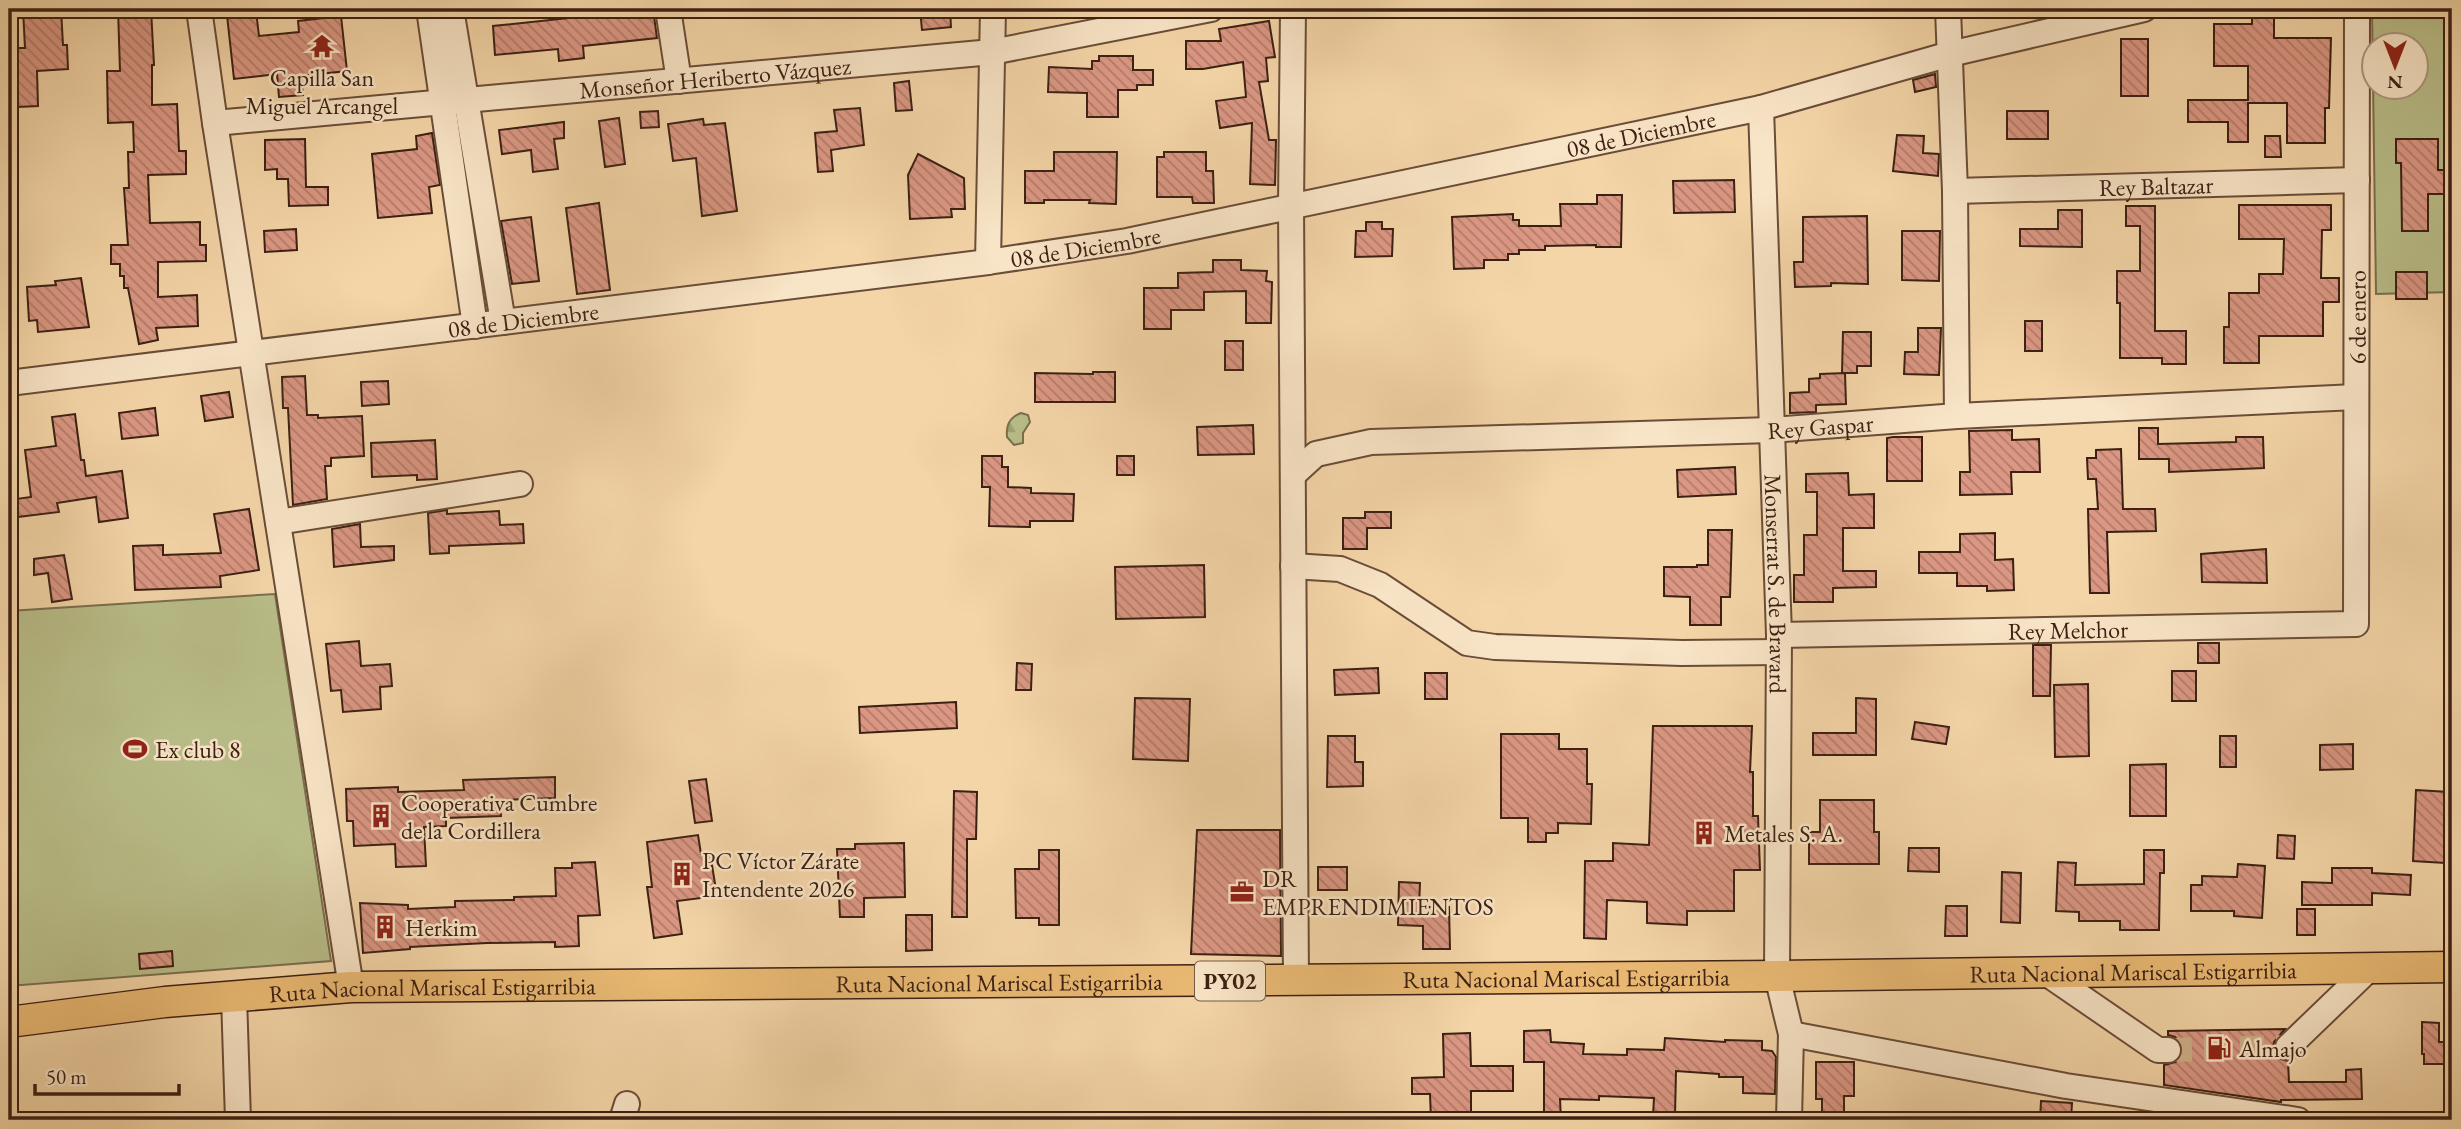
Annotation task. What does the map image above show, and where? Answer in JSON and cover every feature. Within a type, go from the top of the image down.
[{"type":"main road","name":"Ruta Nacional Mariscal Estigarribia","points":[[9,1022],[165,1002],[351,987],[1296,981],[2452,967]]},
{"type":"street","points":[[199,9],[351,987]]},
{"type":"street","points":[[429,9],[455,102],[503,323]]},
{"type":"street","points":[[451,9],[455,102],[475,326]]},
{"type":"street","points":[[668,9],[679,81]]},
{"type":"street","points":[[988,262],[993,9]]},
{"type":"street","name":"Monseñor Heriberto Vázquez","points":[[215,123],[992,52],[1211,9]]},
{"type":"street","points":[[1293,9],[1291,205],[1296,981]]},
{"type":"street","points":[[1948,9],[1955,191],[1957,416]]},
{"type":"street","name":"08 de Diciembre","points":[[9,383],[988,262],[1127,241],[1761,108],[1950,54],[2144,9]]},
{"type":"street","name":"6 de enero","points":[[2356,624],[2357,9]]},
{"type":"street","name":"Monserrat S. de Bravard","points":[[1761,108],[1779,643],[1777,976],[1791,1034],[1788,1120]]},
{"type":"street","name":"Rey Baltazar","points":[[1955,191],[2357,180]]},
{"type":"street","name":"Rey Gaspar","points":[[1293,475],[1316,454],[1371,442],[1771,429],[1957,416],[2356,397]]},
{"type":"street","points":[[278,522],[520,484]]},
{"type":"street","name":"Rey Melchor","points":[[1293,566],[1340,569],[1380,585],[1466,643],[1495,647],[1669,653],[1779,643],[2356,624]]},
{"type":"street","points":[[2288,1048],[2369,969]]},
{"type":"street","points":[[2046,973],[2158,1050],[2168,1050]]},
{"type":"street","points":[[234,996],[238,1120]]},
{"type":"street","points":[[1791,1034],[2066,1086],[2298,1120]]},
{"type":"green space","points":[[2372,9],[2452,9],[2452,292],[2376,294],[2373,102],[2430,102],[2430,32],[2372,32]]},
{"type":"green space","points":[[1021,413],[1028,415],[1030,422],[1023,433],[1023,443],[1014,445],[1007,437],[1008,425]]},
{"type":"green space","points":[[275,594],[331,961],[9,986],[9,611]]},
{"type":"building","points":[[23,9],[61,9],[63,45],[67,45],[68,69],[37,71],[38,106],[18,107],[17,72],[11,72],[10,48],[25,48]]},
{"type":"building","points":[[118,9],[151,9],[154,65],[152,105],[177,104],[179,151],[186,151],[186,174],[148,175],[150,223],[200,222],[200,245],[206,245],[206,261],[158,262],[158,297],[197,295],[198,326],[156,328],[158,340],[139,344],[128,288],[124,288],[124,276],[120,276],[120,264],[111,264],[111,245],[128,245],[124,188],[129,188],[128,152],[134,152],[133,122],[108,123],[107,71],[120,71]]},
{"type":"building","points":[[653,9],[657,38],[583,46],[584,58],[559,61],[558,49],[495,55],[493,26]]},
{"type":"building","points":[[920,9],[950,9],[951,27],[922,30]]},
{"type":"building","points":[[256,11],[259,36],[299,32],[298,21],[341,16],[347,71],[301,76],[303,95],[279,97],[277,74],[234,79],[227,15]]},
{"type":"building","points":[[2252,17],[2274,17],[2274,38],[2331,38],[2325,143],[2287,143],[2287,103],[2248,103],[2248,142],[2228,142],[2228,122],[2188,122],[2188,100],[2248,100],[2248,66],[2214,66],[2214,24],[2252,24]]},
{"type":"building","points":[[1269,21],[1275,57],[1266,58],[1268,81],[1259,82],[1269,140],[1276,140],[1275,185],[1250,184],[1252,123],[1220,128],[1216,101],[1246,97],[1243,62],[1186,69],[1186,41],[1221,41],[1219,29]]},
{"type":"building","points":[[2121,39],[2148,39],[2148,96],[2121,96]]},
{"type":"building","points":[[1099,56],[1133,56],[1133,70],[1153,70],[1153,85],[1137,85],[1137,90],[1118,90],[1118,117],[1087,117],[1087,93],[1048,92],[1049,67],[1092,69],[1092,61],[1099,61]]},
{"type":"building","points":[[1935,74],[1936,87],[1915,92],[1913,80]]},
{"type":"building","points":[[909,81],[912,110],[896,111],[894,83]]},
{"type":"building","points":[[860,108],[864,145],[831,150],[833,171],[818,172],[815,133],[837,131],[834,110]]},
{"type":"building","points":[[658,111],[659,127],[641,128],[640,112]]},
{"type":"building","points":[[2007,111],[2048,111],[2048,139],[2007,139]]},
{"type":"building","points":[[619,118],[625,164],[605,167],[599,121]]},
{"type":"building","points":[[703,119],[704,125],[725,123],[737,211],[702,216],[696,158],[673,161],[668,124]]},
{"type":"building","points":[[564,122],[564,138],[554,139],[558,169],[533,172],[531,150],[502,154],[499,130]]},
{"type":"building","points":[[432,133],[440,185],[429,187],[432,213],[378,218],[372,154],[417,149],[416,136]]},
{"type":"building","points":[[1897,135],[1924,136],[1923,153],[1939,154],[1938,176],[1893,171]]},
{"type":"building","points":[[2265,136],[2280,136],[2281,157],[2265,157]]},
{"type":"building","points":[[305,139],[306,187],[328,187],[328,205],[289,206],[288,179],[277,179],[277,169],[265,170],[265,140]]},
{"type":"building","points":[[2396,139],[2438,139],[2438,170],[2445,170],[2445,194],[2428,194],[2428,231],[2402,231],[2401,163],[2396,163]]},
{"type":"building","points":[[1054,152],[1117,152],[1116,204],[1089,203],[1090,200],[1044,200],[1044,203],[1025,203],[1025,171],[1054,171]]},
{"type":"building","points":[[1164,152],[1206,152],[1206,171],[1213,171],[1214,203],[1193,203],[1192,197],[1157,197],[1157,157],[1164,157]]},
{"type":"building","points":[[918,154],[964,178],[965,209],[951,209],[952,217],[910,219],[908,175]]},
{"type":"building","points":[[1734,180],[1735,212],[1674,213],[1673,181]]},
{"type":"building","points":[[1597,195],[1622,195],[1621,247],[1545,246],[1545,250],[1519,250],[1519,254],[1508,254],[1508,260],[1484,260],[1484,268],[1454,269],[1452,217],[1513,214],[1513,220],[1519,220],[1519,226],[1561,226],[1560,204],[1597,204]]},
{"type":"building","points":[[599,203],[610,290],[577,294],[566,208]]},
{"type":"building","points":[[2239,205],[2331,205],[2331,230],[2322,230],[2321,278],[2339,278],[2339,302],[2323,302],[2323,336],[2259,336],[2259,363],[2224,363],[2224,327],[2229,327],[2229,293],[2259,293],[2259,274],[2283,274],[2284,239],[2239,239]]},
{"type":"building","points":[[2126,206],[2155,206],[2155,331],[2186,331],[2186,364],[2162,364],[2162,358],[2120,358],[2117,271],[2140,271],[2140,226],[2126,226]]},
{"type":"building","points":[[2058,210],[2082,210],[2082,247],[2020,246],[2020,229],[2058,229]]},
{"type":"building","points":[[1867,216],[1868,284],[1831,283],[1831,286],[1795,287],[1794,262],[1803,262],[1803,217]]},
{"type":"building","points":[[531,217],[539,281],[512,284],[501,221]]},
{"type":"building","points":[[1366,222],[1382,222],[1382,229],[1393,229],[1392,256],[1355,257],[1356,231],[1366,231]]},
{"type":"building","points":[[296,229],[297,250],[265,252],[264,231]]},
{"type":"building","points":[[1902,231],[1940,231],[1939,281],[1902,280]]},
{"type":"building","points":[[1213,260],[1241,260],[1241,270],[1267,271],[1266,281],[1272,282],[1271,323],[1246,323],[1246,291],[1204,292],[1204,310],[1171,310],[1171,329],[1144,329],[1144,288],[1178,288],[1178,273],[1213,272]]},
{"type":"building","points":[[2396,272],[2427,272],[2427,299],[2396,299]]},
{"type":"building","points":[[81,278],[89,327],[38,332],[37,320],[29,321],[27,287],[56,285],[55,281]]},
{"type":"building","points":[[2025,321],[2042,321],[2042,351],[2025,351]]},
{"type":"building","points":[[1918,328],[1941,328],[1939,375],[1904,374],[1905,352],[1918,352]]},
{"type":"building","points":[[1843,332],[1871,332],[1871,366],[1857,366],[1857,373],[1842,373]]},
{"type":"building","points":[[1225,341],[1243,341],[1243,370],[1225,370]]},
{"type":"building","points":[[1115,372],[1115,402],[1035,402],[1035,373]]},
{"type":"building","points":[[1845,373],[1846,404],[1816,405],[1816,412],[1790,413],[1790,393],[1809,392],[1809,379],[1820,378],[1820,374]]},
{"type":"building","points":[[305,376],[307,415],[318,415],[318,418],[362,416],[364,456],[331,458],[331,466],[325,466],[327,499],[293,505],[288,408],[283,408],[282,377]]},
{"type":"building","points":[[388,381],[389,404],[362,406],[361,382]]},
{"type":"building","points":[[229,392],[233,417],[205,421],[201,396]]},
{"type":"building","points":[[155,408],[158,435],[122,439],[119,413]]},
{"type":"building","points":[[75,414],[81,460],[84,460],[86,476],[122,471],[128,518],[99,522],[96,497],[57,503],[59,512],[9,518],[9,500],[31,497],[25,450],[56,446],[52,417]]},
{"type":"building","points":[[1253,425],[1254,454],[1198,455],[1197,427]]},
{"type":"building","points":[[2139,428],[2158,428],[2158,444],[2236,442],[2236,437],[2263,437],[2264,468],[2169,472],[2169,459],[2139,459]]},
{"type":"building","points":[[2012,430],[2012,440],[2039,439],[2040,472],[2011,472],[2012,494],[1960,495],[1960,472],[1970,472],[1969,431]]},
{"type":"building","points":[[1922,437],[1922,481],[1887,481],[1887,438]]},
{"type":"building","points":[[435,440],[437,479],[417,480],[417,475],[372,477],[371,443]]},
{"type":"building","points":[[2121,449],[2123,509],[2155,509],[2156,531],[2107,532],[2109,593],[2090,593],[2088,509],[2098,509],[2096,479],[2088,479],[2087,458],[2096,458],[2096,450]]},
{"type":"building","points":[[982,456],[1002,456],[1002,467],[1008,467],[1008,487],[1031,488],[1031,493],[1074,494],[1073,521],[1030,521],[1030,527],[989,526],[990,487],[982,487]]},
{"type":"building","points":[[1117,456],[1134,456],[1134,475],[1117,475]]},
{"type":"building","points":[[1735,467],[1736,494],[1678,497],[1677,470]]},
{"type":"building","points":[[1848,473],[1849,495],[1874,494],[1874,528],[1843,528],[1843,571],[1876,571],[1876,587],[1833,588],[1833,602],[1794,602],[1794,575],[1804,575],[1804,535],[1817,535],[1817,492],[1806,492],[1806,474]]},
{"type":"building","points":[[249,509],[259,570],[220,576],[221,587],[135,590],[133,546],[163,545],[163,555],[221,553],[214,514]]},
{"type":"building","points":[[447,510],[447,514],[499,511],[500,525],[523,524],[524,543],[449,546],[449,553],[430,554],[428,513]]},
{"type":"building","points":[[1365,512],[1391,512],[1391,528],[1367,528],[1367,549],[1343,549],[1343,518],[1365,518]]},
{"type":"building","points":[[360,524],[361,547],[394,546],[394,560],[334,567],[332,529]]},
{"type":"building","points":[[1708,530],[1732,530],[1730,597],[1721,597],[1721,625],[1690,625],[1690,597],[1664,596],[1664,567],[1708,565]]},
{"type":"building","points":[[1995,533],[1995,560],[2013,559],[2014,590],[1987,591],[1987,586],[1957,586],[1957,573],[1919,573],[1919,552],[1960,552],[1960,534]]},
{"type":"building","points":[[2266,549],[2267,583],[2202,582],[2201,554]]},
{"type":"building","points":[[64,555],[72,599],[52,602],[48,573],[34,575],[34,559]]},
{"type":"building","points":[[1204,565],[1205,617],[1116,619],[1115,567]]},
{"type":"building","points":[[359,641],[361,666],[390,664],[392,686],[380,687],[381,709],[343,712],[341,690],[331,691],[326,644]]},
{"type":"building","points":[[2198,643],[2219,643],[2219,663],[2198,663]]},
{"type":"building","points":[[2033,645],[2051,645],[2050,696],[2033,696]]},
{"type":"building","points":[[1017,663],[1032,664],[1031,690],[1016,690]]},
{"type":"building","points":[[1378,668],[1379,693],[1335,695],[1334,670]]},
{"type":"building","points":[[2172,671],[2196,671],[2196,701],[2172,701]]},
{"type":"building","points":[[1425,673],[1447,673],[1447,699],[1425,699]]},
{"type":"building","points":[[2088,684],[2089,756],[2055,757],[2054,685]]},
{"type":"building","points":[[1135,698],[1190,699],[1188,761],[1133,759]]},
{"type":"building","points":[[1856,698],[1876,699],[1876,755],[1813,755],[1813,733],[1856,733]]},
{"type":"building","points":[[956,702],[957,728],[860,733],[859,707]]},
{"type":"building","points":[[1915,722],[1949,727],[1946,744],[1912,739]]},
{"type":"building","name":"Metales S. A.","points":[[1653,726],[1752,726],[1750,772],[1753,772],[1753,816],[1758,816],[1760,870],[1734,870],[1734,911],[1687,911],[1687,925],[1647,923],[1647,902],[1607,900],[1606,939],[1584,938],[1585,861],[1613,861],[1613,843],[1649,845]]},
{"type":"building","points":[[1501,734],[1559,734],[1559,749],[1587,749],[1587,784],[1592,784],[1591,824],[1558,823],[1558,833],[1546,833],[1546,842],[1528,842],[1528,818],[1501,818]]},
{"type":"building","points":[[1328,736],[1355,736],[1355,762],[1363,762],[1363,786],[1327,787]]},
{"type":"building","points":[[2220,736],[2236,736],[2236,767],[2220,767]]},
{"type":"building","points":[[2353,744],[2353,769],[2320,770],[2320,745]]},
{"type":"building","points":[[2166,764],[2166,816],[2130,816],[2130,765]]},
{"type":"building","points":[[555,777],[555,798],[500,800],[501,816],[446,818],[446,826],[424,827],[426,866],[396,867],[395,844],[354,846],[353,821],[347,821],[346,789],[398,787],[398,792],[464,790],[463,780]]},
{"type":"building","points":[[706,779],[712,821],[695,823],[689,781]]},
{"type":"building","points":[[2416,790],[2449,792],[2445,863],[2413,861]]},
{"type":"building","points":[[954,791],[977,792],[976,839],[967,839],[967,917],[952,917]]},
{"type":"building","points":[[1820,800],[1874,800],[1874,832],[1879,832],[1879,864],[1809,864],[1809,832],[1820,832]]},
{"type":"building","name":"DR EMPRENDIMIENTOS","points":[[1197,830],[1280,830],[1281,956],[1191,954]]},
{"type":"building","name":"PC Víctor Zárate Intendente 2026","points":[[698,835],[701,854],[710,853],[717,896],[677,901],[682,934],[654,938],[647,887],[652,887],[647,842]]},
{"type":"building","points":[[2278,835],[2295,836],[2294,859],[2277,858]]},
{"type":"building","points":[[904,843],[905,897],[864,898],[864,917],[840,917],[837,849],[855,849],[855,844]]},
{"type":"building","points":[[1909,848],[1939,848],[1939,872],[1908,871]]},
{"type":"building","points":[[1039,850],[1059,850],[1059,925],[1039,925],[1039,918],[1016,918],[1015,869],[1039,869]]},
{"type":"building","points":[[2144,850],[2164,850],[2164,873],[2160,873],[2159,930],[2120,930],[2120,921],[2079,921],[2079,912],[2056,911],[2058,862],[2076,863],[2075,885],[2144,884]]},
{"type":"building","points":[[595,862],[600,915],[578,916],[579,946],[555,947],[555,942],[487,943],[410,947],[363,953],[360,903],[408,905],[408,909],[455,907],[455,901],[556,896],[555,868],[572,868],[572,863]]},
{"type":"building","points":[[2238,864],[2265,866],[2262,918],[2234,916],[2234,911],[2191,911],[2191,885],[2202,885],[2202,876],[2237,877]]},
{"type":"building","points":[[1318,867],[1347,867],[1347,890],[1318,890]]},
{"type":"building","points":[[2332,868],[2372,868],[2372,873],[2411,875],[2410,895],[2372,893],[2372,905],[2302,905],[2302,882],[2332,883]]},
{"type":"building","points":[[2002,872],[2021,873],[2020,923],[2001,922]]},
{"type":"building","points":[[1399,882],[1420,883],[1419,907],[1449,907],[1450,949],[1423,949],[1423,926],[1398,925]]},
{"type":"building","points":[[1946,906],[1967,906],[1967,936],[1945,936]]},
{"type":"building","points":[[2297,909],[2315,909],[2315,935],[2297,935]]},
{"type":"building","points":[[906,915],[932,915],[932,950],[906,951]]},
{"type":"building","points":[[172,951],[173,966],[140,969],[139,954]]},
{"type":"building","points":[[2422,1022],[2439,1023],[2439,1042],[2452,1042],[2452,1064],[2424,1064]]},
{"type":"building","points":[[2285,1029],[2274,1042],[2273,1050],[2278,1058],[2288,1061],[2289,1082],[2346,1082],[2346,1070],[2361,1069],[2362,1099],[2281,1102],[2164,1085],[2164,1065],[2176,1062],[2183,1051],[2180,1042],[2168,1035],[2168,1031]]},
{"type":"building","points":[[1550,1030],[1551,1042],[1584,1044],[1583,1054],[1627,1055],[1627,1049],[1664,1050],[1665,1038],[1725,1042],[1762,1041],[1762,1050],[1772,1051],[1776,1057],[1775,1094],[1743,1093],[1743,1077],[1719,1077],[1719,1074],[1676,1071],[1675,1116],[1653,1116],[1654,1098],[1599,1096],[1599,1100],[1560,1099],[1561,1120],[1544,1120],[1544,1062],[1524,1062],[1524,1031]]},
{"type":"building","points":[[1470,1033],[1471,1066],[1513,1066],[1513,1091],[1471,1091],[1471,1120],[1431,1120],[1430,1094],[1412,1094],[1412,1078],[1444,1077],[1443,1034]]},
{"type":"building","points":[[1816,1062],[1854,1062],[1854,1096],[1844,1096],[1844,1114],[1822,1114],[1822,1099],[1816,1099]]},
{"type":"building","points":[[2041,1101],[2072,1103],[2071,1120],[2040,1120]]},
{"type":"tunnel","points":[[2168,1050],[2288,1047]]},
{"type":"place","name":"Capilla San Miguel Arcangel","points":[[322,46]]},
{"type":"place","name":"Ex club 8","points":[[135,749]]},
{"type":"place","name":"Cooperativa Cumbre de la Cordillera","points":[[381,816]]},
{"type":"place","name":"Metales S. A.","points":[[1704,833]]},
{"type":"place","name":"PC Víctor Zárate Intendente 2026","points":[[682,874]]},
{"type":"place","name":"DR EMPRENDIMIENTOS","points":[[1242,892]]},
{"type":"place","name":"Herkim","points":[[385,927]]},
{"type":"place","name":"Almajo","points":[[2219,1048]]}]
